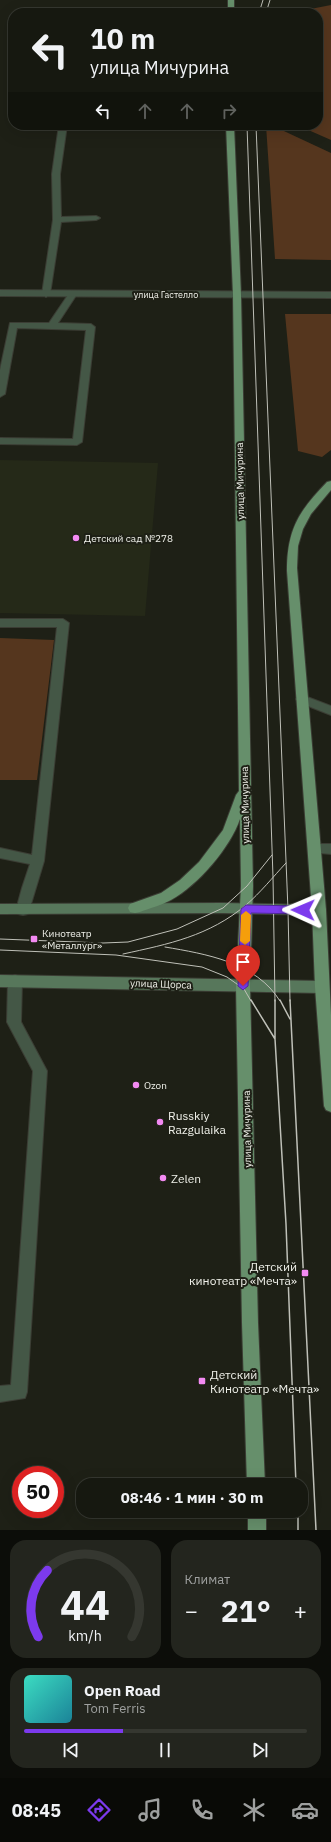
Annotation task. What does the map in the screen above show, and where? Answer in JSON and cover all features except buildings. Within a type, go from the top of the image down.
[{"type":"main road","name":"улица Мичурина","points":[[230,130],[237,295],[246,909],[243,986],[250,1323],[256,1478]]},
{"type":"main road","points":[[331,484],[316,498],[303,518],[293,545],[292,571],[314,849],[325,911],[322,987],[331,1106]]},
{"type":"main road","points":[[135,908],[166,897],[185,884],[203,865],[228,832],[244,788]]},
{"type":"main road","points":[[0,909],[135,908],[325,911]]},
{"type":"main road","name":"улица Щорса","points":[[0,981],[322,987]]},
{"type":"main road","points":[[257,1518],[257,1530]]},
{"type":"street","points":[[46,294],[57,220],[56,174],[62,130]]},
{"type":"street","points":[[57,220],[96,218]]},
{"type":"street","name":"улица Гастелло","points":[[0,293],[331,295]]},
{"type":"street","points":[[52,326],[73,294]]},
{"type":"street","points":[[0,394],[13,325],[91,326],[77,442],[0,441]]},
{"type":"street","points":[[0,623],[64,623],[38,861],[28,888],[23,910]]},
{"type":"street","points":[[302,699],[331,711]]},
{"type":"street","points":[[314,849],[331,849]]},
{"type":"street","points":[[0,853],[38,861]]},
{"type":"street","points":[[0,1394],[19,1392],[40,1071],[14,1022],[15,981]]},
{"type":"shaded area","points":[[331,5],[331,140],[308,130],[323,130],[323,8],[316,8]]},
{"type":"shaded area","points":[[266,130],[282,130],[331,153],[331,260],[275,259]]},
{"type":"shaded area","points":[[285,314],[331,314],[331,450],[322,457],[298,451]]},
{"type":"shaded area","name":"Детский сад №278","points":[[0,460],[158,463],[145,616],[0,613]]},
{"type":"shaded area","points":[[0,638],[54,640],[37,780],[0,780]]},
{"type":"tram line","points":[[261,8],[263,0]]},
{"type":"tram line","points":[[268,8],[270,0]]},
{"type":"tram line","points":[[247,130],[273,877]]},
{"type":"tram line","points":[[256,130],[288,910],[290,1001]]},
{"type":"tram line","points":[[0,939],[103,943],[128,942],[177,929],[223,908],[247,886],[272,855]]},
{"type":"tram line","points":[[273,877],[286,863]]},
{"type":"tram line","points":[[123,954],[188,937],[218,924],[232,916],[246,905],[273,877]]},
{"type":"tram line","points":[[273,877],[275,994]]},
{"type":"tram line","points":[[165,947],[197,953],[229,962],[258,977],[275,994]]},
{"type":"tram line","points":[[0,950],[116,955],[202,967],[227,977],[244,989],[251,1001]]},
{"type":"tram line","points":[[275,994],[280,1001]]},
{"type":"tram line","points":[[275,994],[275,1001]]},
{"type":"tram line","points":[[251,1000],[275,1039]]},
{"type":"tram line","points":[[280,1000],[290,1019]]},
{"type":"tram line","points":[[290,1000],[316,1530]]},
{"type":"tram line","points":[[275,1001],[275,1039]]},
{"type":"tram line","points":[[275,1039],[286,1224],[296,1478]]},
{"type":"tram line","points":[[298,1518],[298,1530]]},
{"type":"slow traffic","points":[[245,941],[246,915]]},
{"type":"place","name":"Детский сад №278","points":[[76,538]]},
{"type":"place","name":"Кинотеатр «Металлург»","points":[[34,939]]},
{"type":"place","name":"Ozon","points":[[136,1085]]},
{"type":"place","name":"Russkiy Razgulaika","points":[[160,1122]]},
{"type":"place","name":"Zelen","points":[[163,1178]]},
{"type":"place","name":"Детский кинотеатр «Мечта»","points":[[305,1273]]},
{"type":"place","name":"Детский Кинотеатр «Мечта»","points":[[202,1381]]},
{"type":"route","points":[[243,986],[245,969],[246,909],[303,910]]}]
